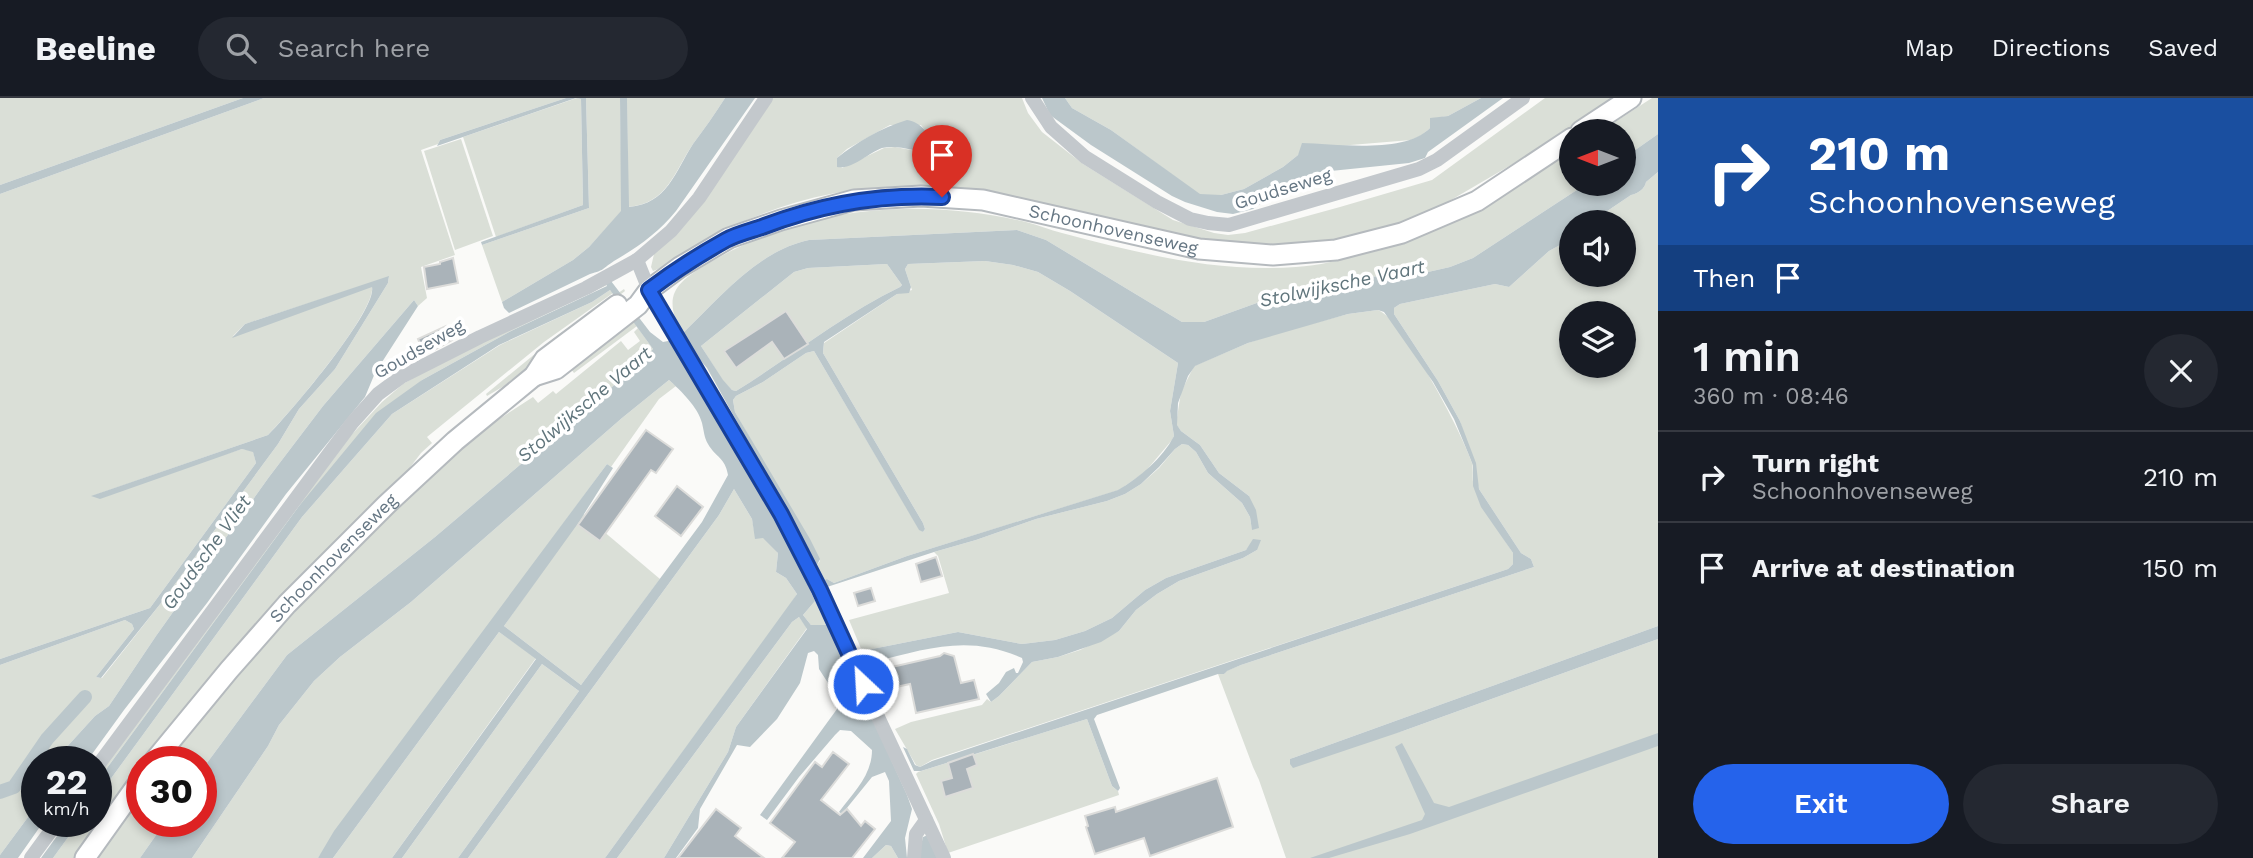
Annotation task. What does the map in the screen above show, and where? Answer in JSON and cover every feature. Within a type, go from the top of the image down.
[{"type":"main road","points":[[1599,119],[1631,98]]},
{"type":"main road","name":"Schoonhovenseweg","points":[[166,746],[287,604],[456,441],[534,376],[556,369],[639,305],[649,290],[680,267],[729,239],[780,220],[854,201],[908,197],[983,200],[1199,249],[1273,255],[1336,250],[1402,233],[1477,201],[1559,147]]},
{"type":"main road","points":[[85,858],[126,800]]},
{"type":"street","name":"Goudseweg","points":[[112,746],[352,423],[378,394],[427,363],[637,260],[671,231],[699,198],[766,98]]},
{"type":"street","name":"Goudseweg","points":[[1032,98],[1051,127],[1085,157],[1157,202],[1190,219],[1230,225],[1419,169],[1437,160],[1523,98]]},
{"type":"street","points":[[637,260],[649,290],[799,548],[944,858]]},
{"type":"street","points":[[914,858],[916,834],[926,820]]},
{"type":"street","points":[[31,858],[46,837]]},
{"type":"shaded area","points":[[0,98],[243,98],[0,185]]},
{"type":"shaded area","points":[[264,98],[566,98],[440,140],[438,144],[421,150],[455,255],[421,267],[427,298],[418,306],[414,300],[323,406],[269,477],[109,706],[95,716],[68,746],[21,746],[21,827],[0,855],[0,665],[125,620],[132,624],[134,629],[96,677],[102,678],[278,444],[299,409],[335,369],[388,283],[389,277],[245,324],[233,336],[372,286],[370,299],[347,339],[268,435],[92,496],[242,449],[253,451],[256,463],[150,608],[0,659],[0,194]]},
{"type":"shaded area","points":[[577,98],[581,99],[583,205],[496,237],[463,137]]},
{"type":"shaded area","points":[[586,98],[620,98],[622,211],[589,247],[573,260],[502,302],[482,245],[589,208]]},
{"type":"shaded area","points":[[627,98],[725,98],[661,193],[641,205],[628,207]]},
{"type":"shaded area","points":[[769,98],[1022,98],[1028,113],[1042,132],[1083,164],[1173,220],[1228,235],[1245,233],[1432,180],[1545,98],[1613,98],[1582,119],[1559,119],[1559,134],[1439,207],[1414,218],[1355,236],[1272,246],[1184,239],[924,187],[867,188],[786,205],[708,238],[653,271],[651,267],[654,254]],"holes":[[[890,125],[921,125],[937,148],[922,152],[895,147],[884,148],[842,168],[837,158],[847,149]]]},
{"type":"shaded area","points":[[1065,98],[1481,98],[1448,116],[1430,119],[1430,128],[1411,140],[1302,149],[1283,167],[1244,189],[1221,195],[1200,195],[1111,130],[1072,108]]},
{"type":"shaded area","points":[[1652,98],[1658,98],[1658,134],[1636,150],[1636,119],[1620,119]]},
{"type":"shaded area","points":[[461,139],[493,236],[455,250],[424,151]]},
{"type":"shaded area","points":[[1559,158],[1559,196],[1568,196],[1473,258],[1450,267],[1428,272],[1369,277],[1279,295],[1204,322],[1182,322],[1046,240],[1017,230],[809,240],[772,254],[756,265],[682,334],[673,309],[675,291],[680,284],[709,263],[746,244],[823,218],[863,212],[904,209],[985,214],[1178,260],[1236,267],[1296,267],[1337,261],[1376,249],[1513,187]]},
{"type":"shaded area","points":[[1658,172],[1658,626],[1290,759],[1403,731],[1658,639],[1658,858],[1286,858],[1218,674],[1534,567],[1531,559],[1521,553],[1479,489],[1460,421],[1438,381],[1394,314],[1394,308],[1400,304],[1495,284],[1509,287],[1549,251],[1559,246],[1559,287],[1636,287],[1636,210],[1609,210],[1630,196],[1636,196]]},
{"type":"shaded area","points":[[985,261],[1038,272],[1178,363],[1170,411],[1174,436],[1172,440],[1145,472],[1119,490],[907,556],[834,583],[824,580],[817,565],[820,561],[735,412],[733,400],[806,353],[814,351],[923,532],[923,523],[823,353],[824,343],[897,294],[912,290],[905,269],[908,264]]},
{"type":"shaded area","points":[[887,264],[902,285],[900,287],[837,323],[736,391],[723,381],[701,346],[794,272],[808,268]]},
{"type":"shaded area","points":[[607,285],[511,331],[422,380],[299,506],[112,761],[112,757],[342,445],[382,402],[403,384],[456,353]]},
{"type":"shaded area","points":[[624,289],[625,291],[504,386],[487,396],[486,394],[558,335]]},
{"type":"shaded area","points":[[610,290],[613,293],[544,342],[427,437],[432,443],[402,478],[235,648],[156,746],[135,746],[302,517],[392,414],[500,345],[592,302]]},
{"type":"shaded area","points":[[1378,310],[1389,318],[1416,355],[1457,429],[1472,463],[1475,489],[1513,553],[1513,564],[1508,569],[932,760],[920,767],[916,765],[895,729],[911,722],[982,705],[987,699],[991,702],[1032,662],[1080,650],[1119,631],[1136,610],[1179,581],[1243,558],[1257,550],[1252,543],[1246,550],[1166,578],[1145,590],[1112,618],[1085,631],[1055,640],[1022,644],[958,632],[862,651],[849,620],[949,593],[938,556],[934,552],[1125,494],[1141,484],[1182,444],[1188,445],[1196,452],[1208,473],[1242,503],[1250,517],[1252,530],[1249,496],[1219,473],[1200,445],[1176,424],[1181,392],[1194,366],[1274,334],[1348,314]]},
{"type":"shaded area","points":[[630,318],[637,326],[574,373],[571,369]]},
{"type":"shaded area","points":[[638,328],[653,349],[645,359],[435,537],[287,655],[217,749],[217,746],[177,746],[288,615],[391,511],[481,431],[533,397],[538,403],[553,391],[556,394],[621,341],[628,350],[640,341],[634,332]]},
{"type":"shaded area","points":[[669,380],[676,386],[659,399],[611,467],[607,464],[318,858],[192,858],[206,837],[217,837],[217,821],[268,746],[279,725],[314,681],[340,657],[411,602]]},
{"type":"shaded area","points":[[734,489],[752,519],[754,530],[772,544],[778,553],[776,572],[786,578],[797,594],[790,605],[605,858],[468,858],[719,515]]},
{"type":"shaded area","points":[[583,514],[660,579],[581,685],[504,626]]},
{"type":"shaded area","points":[[815,601],[830,625],[811,625],[803,615]]},
{"type":"shaded area","points":[[799,617],[807,628],[736,727],[728,752],[664,858],[617,858],[792,622]]},
{"type":"shaded area","points":[[499,632],[536,658],[392,858],[333,858]]},
{"type":"shaded area","points":[[542,664],[579,691],[458,858],[402,858]]},
{"type":"shaded area","points":[[1087,719],[1112,786],[1119,795],[948,853],[939,824],[916,774],[918,772]]},
{"type":"shaded area","points":[[126,758],[126,787],[112,806],[112,777]]},
{"type":"shaded area","points":[[126,815],[126,837],[155,837],[140,858],[94,858]]},
{"type":"shaded area","points":[[68,837],[89,837],[74,858],[53,858]]},
{"type":"shaded area","points":[[886,845],[891,846],[898,858],[872,858]]},
{"type":"water","points":[[243,98],[264,98],[0,194],[0,185]]},
{"type":"water","points":[[566,98],[576,98],[437,146],[440,140]]},
{"type":"water","points":[[576,98],[586,98],[589,208],[482,245],[481,242],[583,205],[581,99]]},
{"type":"water","points":[[620,98],[627,98],[629,207],[642,205],[661,193],[725,98],[755,98],[676,211],[655,233],[601,270],[509,313],[502,302],[573,260],[589,247],[621,211]]},
{"type":"water","points":[[1042,98],[1065,98],[1072,108],[1111,130],[1200,194],[1221,195],[1244,189],[1283,167],[1298,155],[1302,143],[1369,146],[1404,141],[1419,136],[1430,128],[1430,118],[1448,116],[1481,98],[1503,98],[1428,152],[1425,158],[1409,163],[1321,172],[1253,209],[1233,214],[1217,212],[1172,196],[1091,145],[1050,115]]},
{"type":"water","points":[[907,120],[917,123],[928,134],[937,148],[932,153],[888,147],[848,166],[837,167],[837,158],[853,146],[879,131]]},
{"type":"water","points":[[1658,134],[1658,172],[1636,193],[1636,150]]},
{"type":"water","name":"Stolwijksche Vaart","points":[[1568,196],[1630,196],[1609,210],[1559,210],[1559,246],[1549,251],[1509,287],[1495,284],[1400,304],[1394,308],[1394,314],[1438,381],[1460,421],[1476,463],[1479,489],[1521,553],[1531,559],[1534,567],[1097,715],[1094,719],[1120,788],[1118,791],[1112,786],[1087,719],[921,771],[914,771],[903,747],[907,749],[915,765],[920,767],[1508,569],[1513,564],[1513,553],[1481,507],[1473,486],[1473,465],[1454,419],[1433,382],[1384,312],[1378,310],[1348,314],[1248,343],[1195,366],[1188,376],[1178,403],[1177,425],[1200,445],[1219,473],[1249,496],[1256,510],[1259,528],[1252,530],[1250,517],[1242,503],[1208,473],[1196,452],[1188,445],[1182,444],[1141,484],[1125,494],[1036,519],[827,587],[824,580],[834,583],[907,556],[1118,490],[1126,485],[1157,460],[1174,436],[1170,411],[1178,363],[1038,272],[985,261],[908,264],[905,269],[911,287],[909,293],[897,294],[824,342],[823,353],[923,523],[923,532],[919,530],[814,351],[806,353],[733,400],[735,412],[810,539],[820,559],[817,565],[707,368],[695,354],[685,359],[801,570],[815,601],[803,615],[811,625],[830,625],[907,795],[912,809],[905,838],[907,858],[898,858],[891,846],[886,845],[872,858],[863,858],[891,821],[889,781],[885,772],[872,777],[842,814],[839,812],[861,783],[871,759],[872,750],[851,731],[840,730],[835,735],[767,820],[760,815],[837,709],[839,700],[819,669],[818,655],[814,651],[808,653],[800,683],[777,719],[750,747],[737,745],[700,809],[698,828],[676,858],[664,858],[728,752],[736,727],[807,629],[799,617],[792,622],[617,858],[605,858],[797,594],[786,578],[776,572],[778,553],[763,538],[755,539],[752,519],[734,489],[719,515],[468,858],[458,858],[579,691],[542,664],[402,858],[392,858],[536,659],[499,632],[333,858],[318,858],[334,831],[607,464],[613,468],[579,522],[504,626],[581,685],[702,522],[728,475],[725,465],[707,441],[697,411],[669,380],[411,602],[340,657],[314,681],[279,725],[268,746],[217,821],[217,749],[287,655],[435,537],[645,359],[653,349],[610,290],[592,302],[499,345],[392,414],[302,517],[135,746],[126,746],[126,758],[112,777],[112,761],[299,506],[376,413],[422,380],[511,331],[607,286],[611,281],[650,332],[663,342],[682,334],[756,265],[772,254],[809,240],[1017,230],[1046,240],[1182,322],[1204,322],[1279,295],[1369,277],[1428,272],[1473,258]],"holes":[[[887,264],[902,285],[837,323],[736,391],[723,380],[701,346],[794,272],[808,268]]]},
{"type":"water","points":[[389,276],[388,283],[335,369],[299,409],[278,444],[161,603],[101,678],[96,677],[134,629],[132,624],[125,620],[0,665],[0,659],[150,608],[256,463],[253,452],[242,449],[100,499],[91,496],[268,435],[347,339],[370,299],[372,287],[232,338],[245,324]]},
{"type":"water","points":[[414,300],[418,306],[375,373],[365,397],[286,494],[98,746],[68,746],[95,716],[109,706],[269,477],[323,406]]},
{"type":"water","points":[[1253,539],[1261,540],[1257,550],[1243,558],[1179,581],[1136,610],[1119,631],[1101,642],[1058,657],[1032,662],[991,702],[986,694],[999,683],[1006,672],[1014,668],[1018,673],[1022,658],[1002,651],[965,645],[911,653],[873,662],[870,667],[877,690],[873,690],[863,662],[862,651],[958,632],[1022,644],[1055,640],[1085,631],[1112,618],[1145,590],[1166,578],[1246,550]]},
{"type":"water","points":[[1658,626],[1658,639],[1403,731],[1293,768],[1290,764],[1290,759]]},
{"type":"water","points":[[1658,733],[1658,746],[1410,834],[1329,858],[1310,858],[1422,820],[1425,814],[1395,747],[1402,743],[1434,803],[1449,807]]},
{"type":"water","points":[[21,827],[21,837],[33,837],[18,858],[0,858]]},
{"type":"water","points":[[928,835],[939,858],[918,858],[923,837]]},
{"type":"water","points":[[56,837],[68,837],[53,858],[41,858]]},
{"type":"water","points":[[155,837],[206,837],[192,858],[140,858]]},
{"type":"building","points":[[453,258],[458,283],[427,289],[424,267]]},
{"type":"building","points":[[786,311],[808,344],[784,359],[772,342],[736,368],[724,351]]},
{"type":"building","points":[[446,326],[452,340],[434,350],[433,347],[423,351],[418,339]]},
{"type":"building","points":[[646,430],[673,449],[656,473],[651,470],[600,541],[578,525]]},
{"type":"building","points":[[677,486],[703,507],[681,536],[655,516]]},
{"type":"building","points":[[936,557],[942,576],[921,582],[916,564]]},
{"type":"building","points":[[871,588],[875,601],[858,606],[854,593]]},
{"type":"building","points":[[944,653],[954,656],[961,683],[974,680],[979,699],[916,713],[910,684],[887,689],[883,669]]},
{"type":"building","points":[[833,752],[849,764],[821,800],[840,815],[847,809],[861,826],[865,821],[875,829],[852,858],[782,858],[795,842],[770,823],[815,762],[822,767]]},
{"type":"building","points":[[973,754],[977,765],[967,769],[973,788],[945,797],[941,781],[952,778],[948,763]]},
{"type":"building","points":[[1217,778],[1233,827],[1150,856],[1144,838],[1095,854],[1085,816],[1115,807],[1116,812]]},
{"type":"building","points":[[716,809],[741,828],[735,836],[764,858],[678,858]]},
{"type":"waterway","points":[[0,792],[14,787],[47,739],[85,697]]},
{"type":"route","points":[[863,684],[820,590],[781,514],[649,290],[680,267],[729,239],[780,220],[854,201],[942,197]]},
{"type":"water label","name":"Goudsche Vliet","points":[[206,552]]}]
